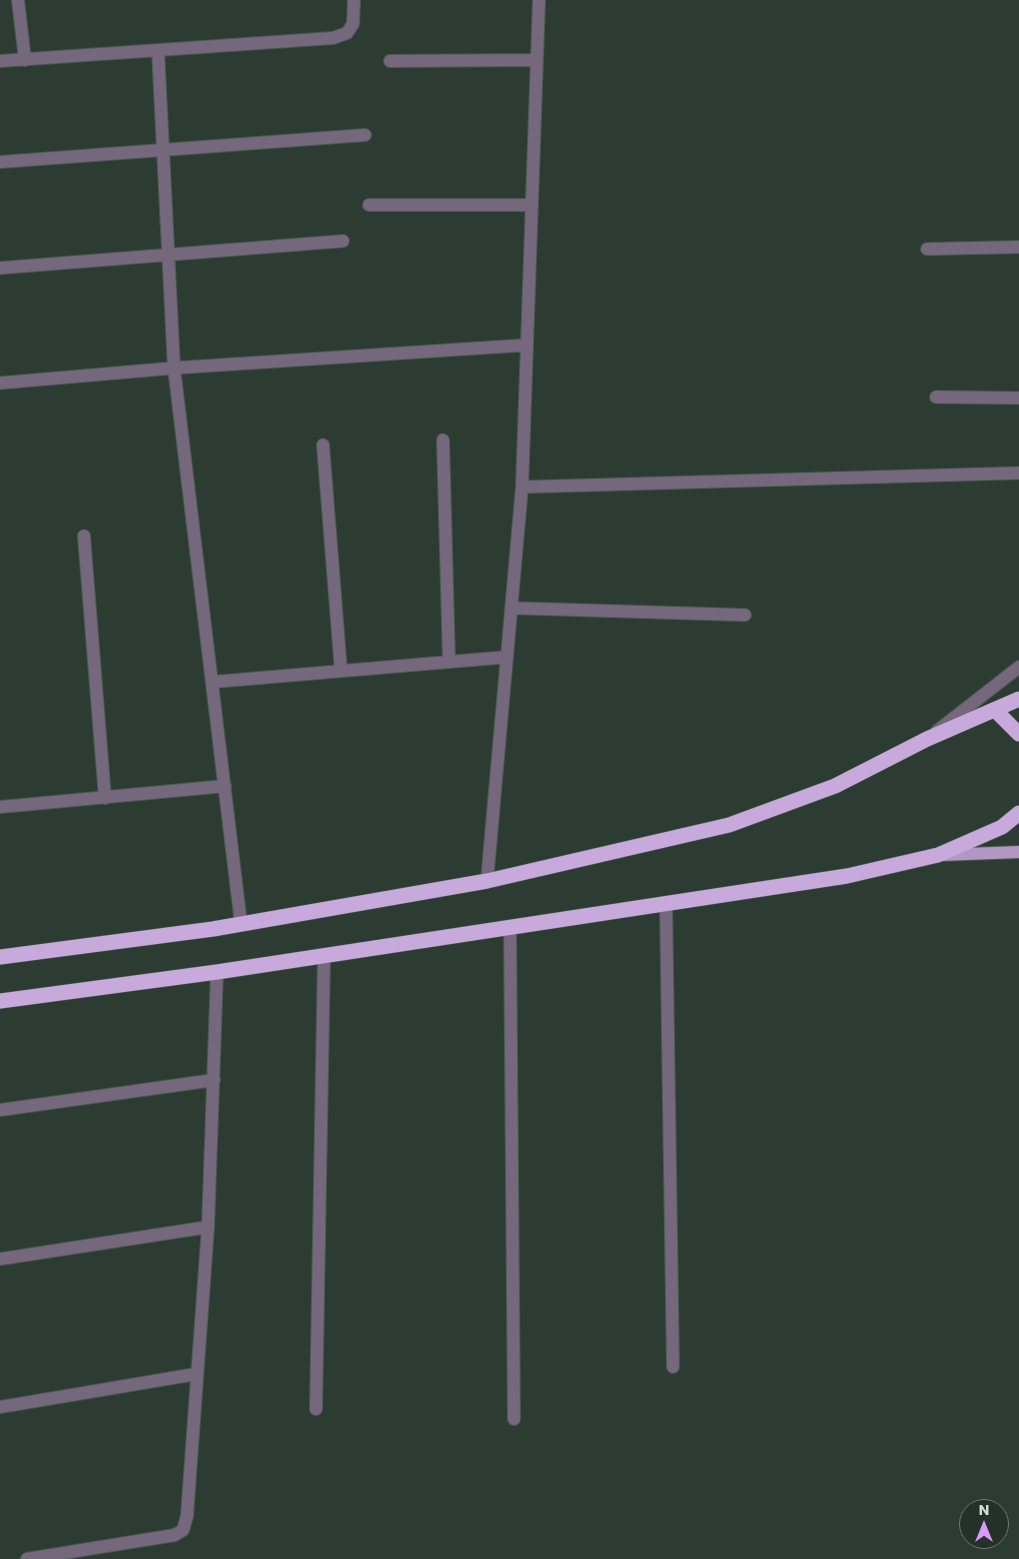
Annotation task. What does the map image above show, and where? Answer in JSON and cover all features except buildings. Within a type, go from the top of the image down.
[{"type":"highway","points":[[0,957],[241,924],[487,881],[729,825],[835,786],[927,739],[1019,699]]},
{"type":"highway","points":[[995,710],[1019,734]]},
{"type":"highway","points":[[0,1002],[218,972],[847,876],[938,855],[1002,826],[1019,813]]},
{"type":"main road","points":[[938,855],[1019,852]]},
{"type":"street","points":[[18,0],[25,60]]},
{"type":"street","points":[[0,61],[333,38],[347,32],[353,24],[354,0]]},
{"type":"street","points":[[487,881],[522,487],[540,0]]},
{"type":"street","points":[[158,50],[174,368],[241,924]]},
{"type":"street","points":[[390,61],[537,60]]},
{"type":"street","points":[[0,162],[365,136]]},
{"type":"street","points":[[369,205],[532,205]]},
{"type":"street","points":[[0,268],[168,257],[343,241]]},
{"type":"street","points":[[926,250],[1019,247]]},
{"type":"street","points":[[0,383],[174,368],[527,345]]},
{"type":"street","points":[[936,397],[1019,398]]},
{"type":"street","points":[[443,440],[449,661]]},
{"type":"street","points":[[323,445],[341,671]]},
{"type":"street","points":[[522,487],[1019,472]]},
{"type":"street","points":[[84,536],[105,798]]},
{"type":"street","points":[[511,608],[745,615]]},
{"type":"street","points":[[212,682],[507,657]]},
{"type":"street","points":[[927,739],[1019,667]]},
{"type":"street","points":[[0,807],[225,786]]},
{"type":"street","points":[[666,904],[673,1367]]},
{"type":"street","points":[[510,927],[514,1419]]},
{"type":"street","points":[[316,1409],[324,956]]},
{"type":"street","points":[[27,1559],[175,1535],[183,1530],[187,1516],[208,1226],[218,972]]},
{"type":"street","points":[[0,1110],[214,1080]]},
{"type":"street","points":[[0,1259],[208,1226]]},
{"type":"street","points":[[0,1407],[196,1374]]}]
